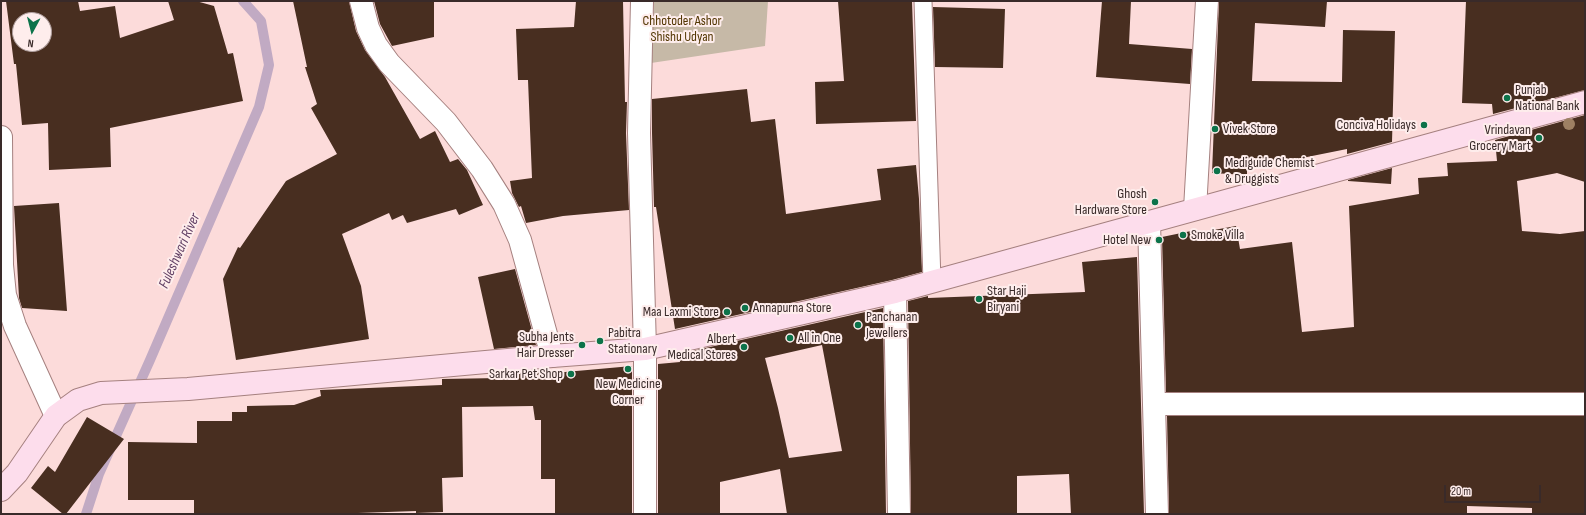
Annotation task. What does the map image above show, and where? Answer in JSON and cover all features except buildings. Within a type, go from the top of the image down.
[{"type":"street","points":[[361,1],[368,28],[376,45],[385,57],[446,122],[482,169],[504,204],[520,240],[552,356]]},
{"type":"street","points":[[642,1],[639,133],[645,349],[645,514]]},
{"type":"street","points":[[1194,209],[1207,1]]},
{"type":"street","points":[[1,490],[17,473],[56,416],[78,400],[101,392],[188,389],[645,349],[895,292],[1585,102]]},
{"type":"street","points":[[1,137],[3,295],[15,326],[56,416]]},
{"type":"street","points":[[1149,222],[1157,514]]},
{"type":"street","points":[[895,292],[899,514]]},
{"type":"street","points":[[1155,404],[1585,404]]},
{"type":"lane","points":[[923,1],[932,282]]},
{"type":"green space","name":"Chhotoder Ashor Shishu Udyan","points":[[654,1],[768,1],[765,46],[651,63]]},
{"type":"waterway","name":"Fuleshwari River","points":[[86,514],[99,474],[259,107],[269,65],[261,21],[243,1]]},
{"type":"place","name":"Punjab National Bank","points":[[1507,98]]},
{"type":"place","name":"Conciva Holidays","points":[[1424,125]]},
{"type":"place","name":"Vivek Store","points":[[1215,129]]},
{"type":"place","name":"Vrindavan Grocery Mart","points":[[1539,138]]},
{"type":"place","name":"Mediguide Chemist & Druggists","points":[[1217,171]]},
{"type":"place","name":"Ghosh Hardware Store","points":[[1155,202]]},
{"type":"place","name":"Smoke Villa","points":[[1183,235]]},
{"type":"place","name":"Hotel New","points":[[1159,240]]},
{"type":"place","name":"Star Haji Biryani","points":[[979,299]]},
{"type":"place","name":"Annapurna Store","points":[[745,308]]},
{"type":"place","name":"Maa Laxmi Store","points":[[727,312]]},
{"type":"place","name":"Panchanan Jewellers","points":[[858,325]]},
{"type":"place","name":"All in One","points":[[790,338]]},
{"type":"place","name":"Pabitra Stationary","points":[[600,341]]},
{"type":"place","name":"Subha Jents Hair Dresser","points":[[582,345]]},
{"type":"place","name":"Albert Medical Stores","points":[[744,347]]},
{"type":"place","name":"New Medicine Corner","points":[[628,369]]},
{"type":"place","name":"Sarkar Pet Shop","points":[[571,374]]}]
